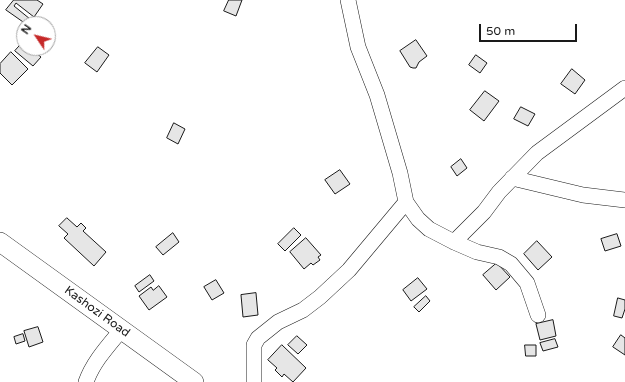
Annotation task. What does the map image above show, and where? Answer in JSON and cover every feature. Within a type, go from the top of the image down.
[{"type":"main road","name":"Kashozi Road","points":[[0,242],[194,382]]},
{"type":"street","points":[[348,0],[358,47],[376,95],[400,173],[406,202],[418,219],[429,229],[477,252],[499,257],[511,264],[527,283],[538,315]]},
{"type":"street","points":[[454,242],[484,212],[499,192],[537,153],[625,88]]},
{"type":"street","points":[[512,178],[583,195],[625,200]]},
{"type":"street","points":[[254,382],[254,345],[258,338],[278,322],[303,310],[320,297],[349,270],[406,202]]},
{"type":"street","points":[[86,382],[89,372],[122,329]]},
{"type":"building","points":[[14,0],[37,0],[43,4],[35,16],[16,3],[14,6],[26,16],[16,17],[6,10]]},
{"type":"building","points":[[229,0],[242,0],[236,16],[224,11]]},
{"type":"building","points":[[416,40],[427,56],[419,62],[416,68],[413,68],[410,67],[400,51]]},
{"type":"building","points":[[98,47],[109,55],[97,72],[85,63]]},
{"type":"building","points":[[11,52],[28,69],[12,85],[0,73],[0,64]]},
{"type":"building","points":[[476,55],[487,63],[480,73],[469,65]]},
{"type":"building","points":[[21,56],[41,57],[33,66]]},
{"type":"building","points":[[572,69],[585,80],[575,94],[561,84]]},
{"type":"building","points":[[485,91],[499,101],[484,121],[470,110]]},
{"type":"building","points":[[521,107],[535,114],[528,126],[514,119]]},
{"type":"building","points":[[174,123],[185,129],[178,144],[167,138]]},
{"type":"building","points":[[461,159],[467,168],[457,176],[451,167]]},
{"type":"building","points":[[340,170],[350,184],[335,194],[325,180]]},
{"type":"building","points":[[67,218],[77,227],[81,223],[86,228],[83,231],[106,252],[94,266],[64,238],[68,234],[59,226]]},
{"type":"building","points":[[294,228],[301,235],[285,251],[278,244]]},
{"type":"building","points":[[173,233],[179,242],[163,255],[156,247]]},
{"type":"building","points":[[617,234],[621,246],[605,251],[601,239]]},
{"type":"building","points":[[306,238],[321,255],[318,257],[320,260],[313,265],[311,263],[304,269],[290,252]]},
{"type":"building","points":[[537,241],[552,257],[538,270],[524,254]]},
{"type":"building","points":[[497,263],[510,277],[496,290],[483,275]]},
{"type":"building","points":[[150,275],[154,281],[139,292],[135,286]]},
{"type":"building","points":[[418,278],[427,289],[411,301],[403,290]]},
{"type":"building","points":[[216,280],[224,293],[212,300],[204,287]]},
{"type":"building","points":[[159,286],[167,297],[149,310],[139,296],[151,287],[153,290]]},
{"type":"building","points":[[256,293],[258,315],[243,317],[241,295]]},
{"type":"building","points":[[426,296],[430,301],[419,312],[414,307]]},
{"type":"building","points":[[618,298],[625,300],[625,309],[622,318],[614,316]]},
{"type":"building","points":[[553,320],[556,336],[540,340],[536,324]]},
{"type":"building","points":[[38,327],[43,342],[29,347],[24,331]]},
{"type":"building","points":[[23,334],[25,341],[16,344],[14,337]]},
{"type":"building","points":[[621,335],[625,338],[625,355],[613,347]]},
{"type":"building","points":[[297,336],[307,345],[298,354],[288,345]]},
{"type":"building","points":[[555,339],[558,347],[543,351],[540,343]]},
{"type":"building","points":[[282,345],[306,368],[293,382],[284,374],[282,377],[275,370],[277,368],[268,360]]},
{"type":"building","points":[[525,345],[536,345],[536,356],[526,356]]}]
